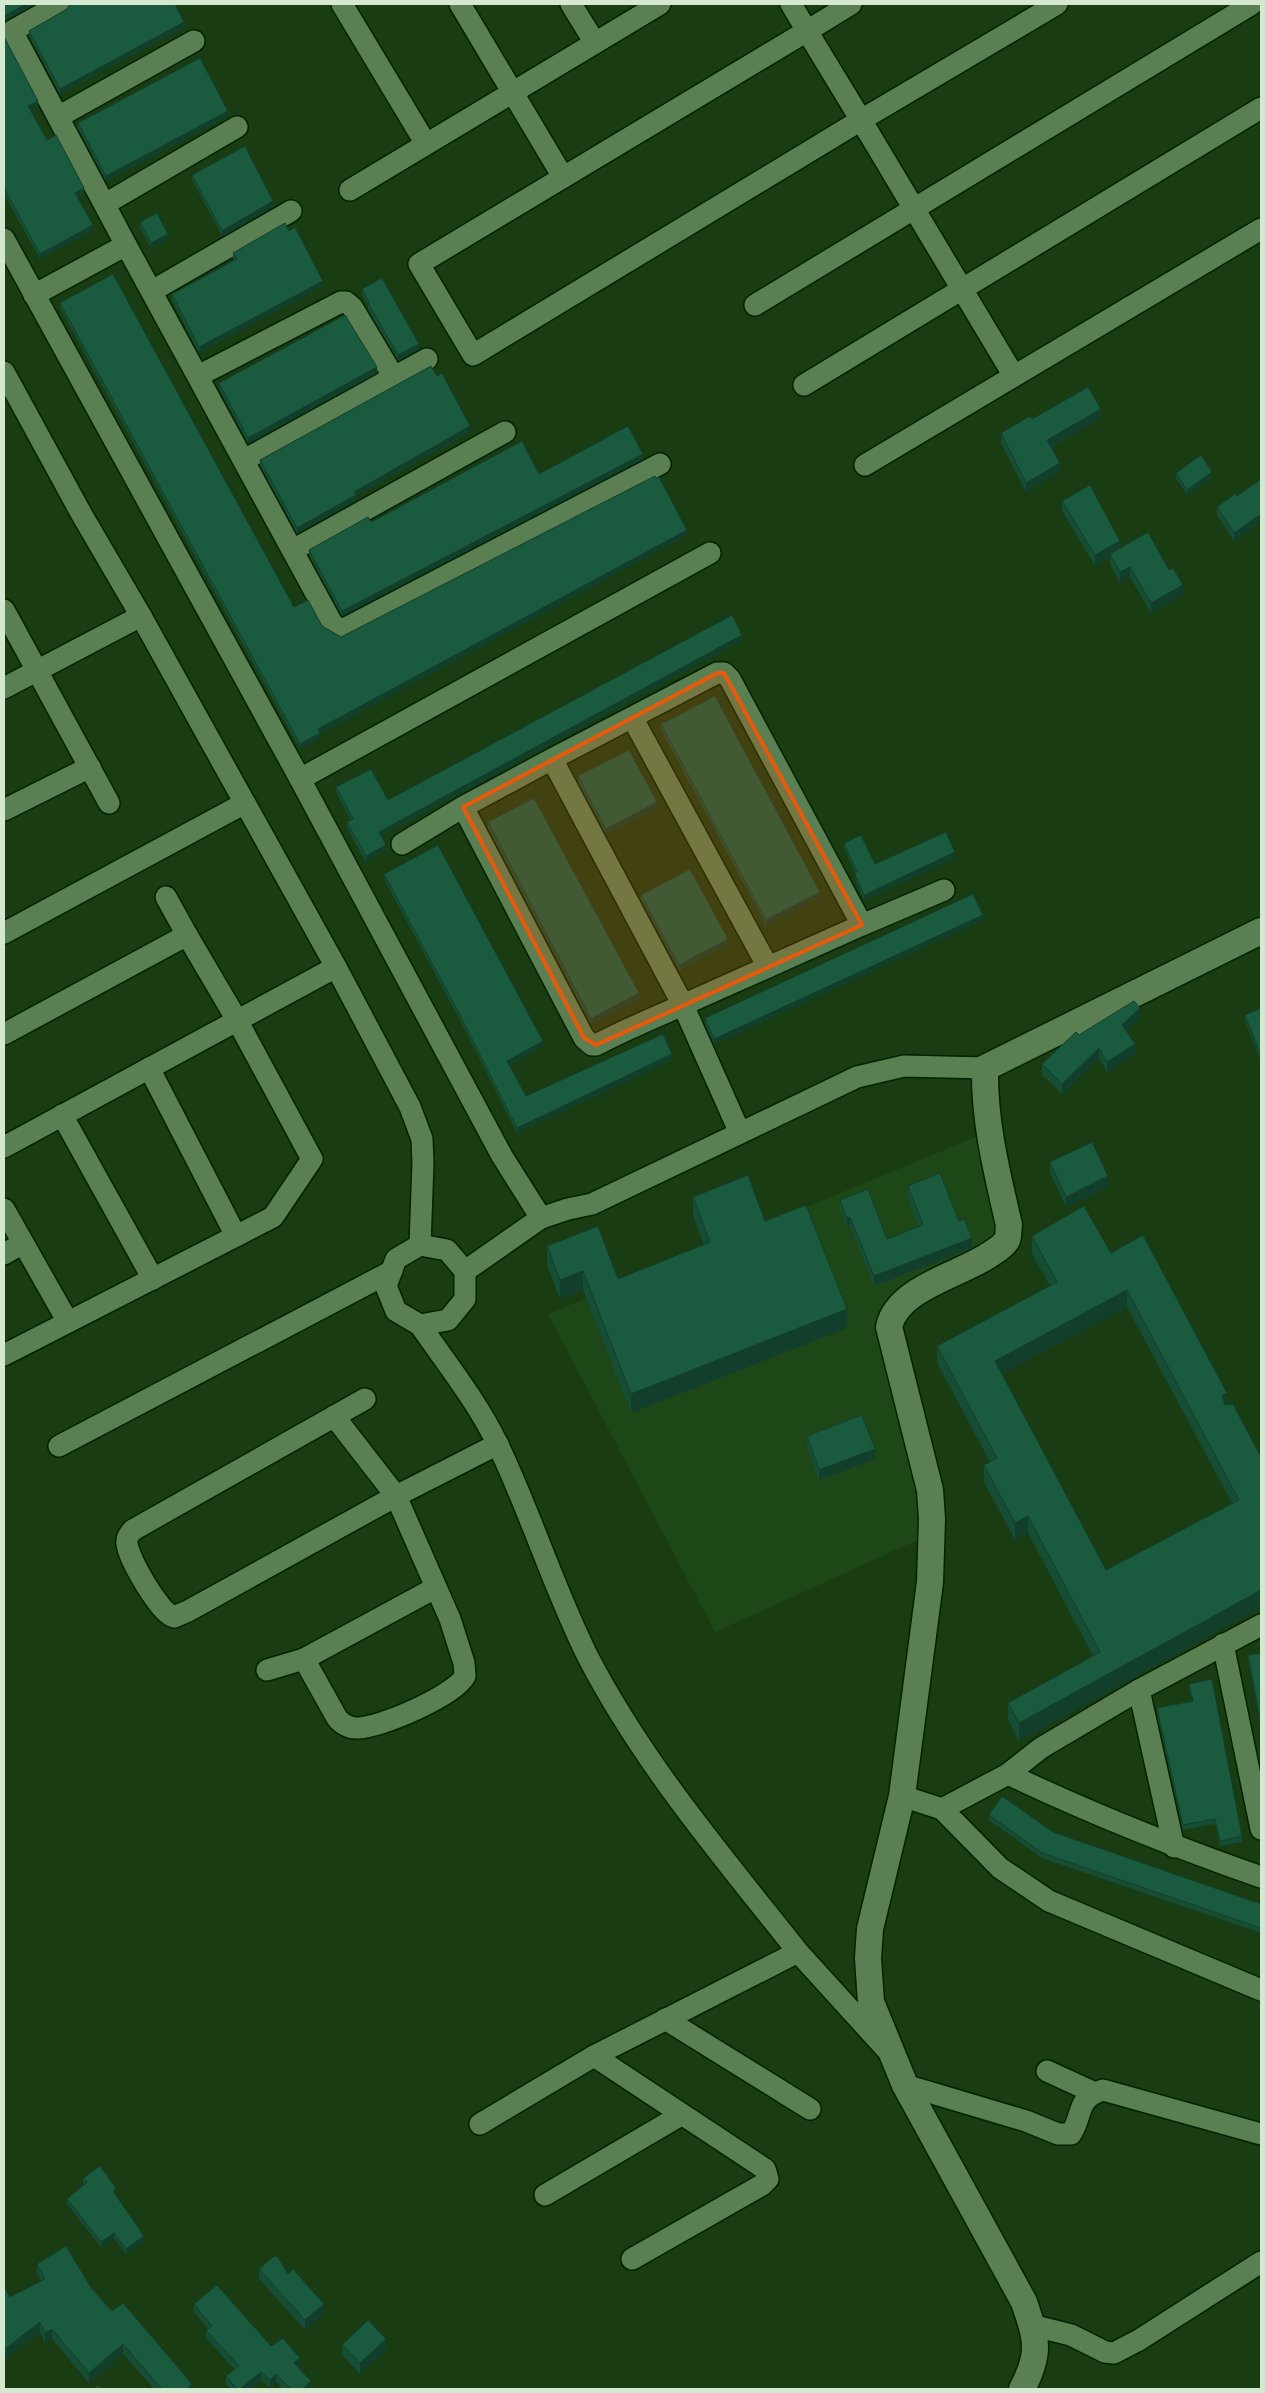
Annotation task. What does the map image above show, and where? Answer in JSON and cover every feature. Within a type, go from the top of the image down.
[{"type":"street","points":[[60,4],[8,33],[58,117],[333,625],[342,630],[660,464]]},
{"type":"street","points":[[342,4],[426,144]]},
{"type":"street","points":[[460,4],[563,177]]},
{"type":"street","points":[[571,4],[595,43]]},
{"type":"street","points":[[350,190],[660,4]]},
{"type":"street","points":[[791,4],[1014,376]]},
{"type":"street","points":[[851,4],[419,264],[473,355],[861,120],[1057,4]]},
{"type":"street","points":[[755,305],[1252,4]]},
{"type":"street","points":[[58,117],[194,41]]},
{"type":"street","points":[[804,385],[1261,108]]},
{"type":"street","points":[[105,204],[237,127]]},
{"type":"street","points":[[152,291],[291,211]]},
{"type":"street","points":[[865,465],[1261,229]]},
{"type":"street","points":[[4,239],[300,779],[502,1156],[541,1218]]},
{"type":"street","points":[[34,295],[126,245]]},
{"type":"street","points":[[198,376],[341,302],[346,302],[352,307],[389,369],[390,375],[387,380]]},
{"type":"street","points":[[244,460],[427,359]]},
{"type":"street","points":[[4,372],[82,515],[141,616],[336,966],[410,1107],[422,1140],[420,1246]]},
{"type":"street","points":[[293,550],[505,432]]},
{"type":"street","points":[[300,779],[710,553]]},
{"type":"street","points":[[4,610],[109,803]]},
{"type":"street","points":[[4,688],[141,616]]},
{"type":"street","points":[[402,844],[463,807],[552,759],[632,719],[717,673],[724,674],[730,679],[862,925]]},
{"type":"street","points":[[632,719],[768,967]]},
{"type":"street","points":[[552,759],[683,1005],[740,1133]]},
{"type":"street","points":[[4,810],[90,767]]},
{"type":"street","points":[[4,933],[245,803]]},
{"type":"street","points":[[463,807],[584,1038],[592,1045],[596,1045],[944,890]]},
{"type":"street","points":[[4,1355],[273,1217],[312,1159],[237,1020],[166,897]]},
{"type":"street","points":[[465,1270],[541,1218],[568,1208],[592,1204],[857,1077],[904,1066],[985,1068],[1261,931]]},
{"type":"street","points":[[4,1034],[187,934]]},
{"type":"street","points":[[4,1147],[336,966]]},
{"type":"street","points":[[150,1068],[236,1236]]},
{"type":"street","points":[[985,1068],[986,1107],[990,1138],[1009,1225],[1008,1240],[1001,1248],[978,1263],[921,1290],[896,1310],[891,1318],[889,1327],[930,1490],[932,1519],[930,1582],[902,1796],[892,1843],[875,1903],[868,1958],[871,2002],[905,2085],[1014,2282],[1031,2325],[1036,2355],[1022,2389]]},
{"type":"street","points":[[62,1116],[153,1279]]},
{"type":"street","points":[[4,1208],[68,1322]]},
{"type":"street","points":[[4,1254],[24,1243]]},
{"type":"street","points":[[420,1325],[448,1320],[465,1299],[465,1270],[447,1250],[420,1246],[396,1259],[386,1286],[396,1311],[420,1325],[473,1402],[498,1444],[588,1656],[631,1733],[658,1773],[798,1952],[894,2058]]},
{"type":"street","points":[[58,1446],[392,1271]]},
{"type":"street","points":[[365,1399],[133,1530],[128,1537],[128,1548],[136,1566],[162,1609],[170,1616],[180,1615],[396,1496],[498,1444]]},
{"type":"street","points":[[304,1659],[329,1708],[341,1723],[348,1726],[374,1726],[417,1709],[462,1680],[466,1670],[450,1619],[396,1496],[334,1416]]},
{"type":"street","points":[[268,1670],[304,1659],[435,1588]]},
{"type":"street","points":[[942,1809],[1008,1774],[1041,1748],[1139,1690],[1261,1625]]},
{"type":"street","points":[[1223,1644],[1261,1829]]},
{"type":"street","points":[[1139,1690],[1174,1847]]},
{"type":"street","points":[[1008,1774],[1061,1799],[1174,1847],[1261,1877]]},
{"type":"street","points":[[902,1796],[942,1809],[1000,1868],[1049,1901],[1261,1990]]},
{"type":"street","points":[[480,2124],[594,2056],[798,1952]]},
{"type":"street","points":[[665,2020],[810,2109]]},
{"type":"street","points":[[594,2056],[765,2170],[768,2179],[762,2185],[632,2259]]},
{"type":"street","points":[[1048,2071],[1094,2093]]},
{"type":"street","points":[[905,2085],[1026,2121],[1062,2136],[1071,2134],[1075,2128],[1080,2108],[1085,2100],[1094,2093],[1103,2090],[1261,2134]]},
{"type":"street","points":[[545,2195],[681,2115]]},
{"type":"street","points":[[1031,2325],[1071,2335],[1105,2352],[1114,2353],[1139,2340],[1261,2262]]},
{"type":"highlighted area","points":[[717,673],[724,673],[862,925],[596,1045],[584,1038],[463,807]]},
{"type":"shaded area","points":[[978,1136],[1004,1239],[889,1315],[942,1529],[715,1632],[548,1314]]},
{"type":"building","points":[[4,4],[26,4],[4,18]]},
{"type":"building","points":[[70,4],[175,4],[184,22],[60,89],[29,31],[67,9]]},
{"type":"building","points":[[4,37],[38,101],[28,106],[47,140],[56,135],[84,188],[75,193],[93,225],[40,254],[4,188]]},
{"type":"building","points":[[200,58],[228,111],[106,176],[78,123]]},
{"type":"building","points":[[245,146],[273,201],[222,231],[192,175]]},
{"type":"building","points":[[157,213],[168,234],[151,243],[140,222]]},
{"type":"building","points":[[285,223],[289,231],[295,227],[323,281],[199,347],[172,294],[237,259],[233,253]]},
{"type":"building","points":[[113,274],[294,607],[308,600],[322,626],[341,637],[655,476],[656,478],[659,477],[687,530],[318,729],[320,733],[300,744],[60,303]]},
{"type":"building","points":[[382,278],[419,344],[398,355],[362,289]]},
{"type":"building","points":[[345,315],[377,367],[248,438],[219,383]]},
{"type":"building","points":[[431,366],[437,376],[442,373],[470,426],[354,492],[356,495],[297,528],[260,460]]},
{"type":"building","points":[[1088,387],[1101,409],[1047,440],[1060,463],[1026,483],[1001,433],[1030,416],[1032,419]]},
{"type":"building","points":[[628,426],[643,454],[342,611],[309,550],[368,517],[371,522],[375,520],[522,441],[539,474]]},
{"type":"building","points":[[1201,455],[1212,472],[1187,490],[1176,473]]},
{"type":"building","points":[[1261,479],[1261,514],[1234,533],[1217,507]]},
{"type":"building","points":[[1090,485],[1120,541],[1095,555],[1062,501]]},
{"type":"building","points":[[1148,532],[1169,570],[1173,568],[1183,585],[1151,603],[1130,567],[1120,572],[1110,554]]},
{"type":"building","points":[[732,615],[742,635],[379,832],[386,845],[366,856],[347,822],[353,819],[336,787],[371,769],[388,800]]},
{"type":"building","points":[[715,696],[820,892],[766,920],[661,724]]},
{"type":"building","points":[[629,750],[657,802],[606,829],[578,776]]},
{"type":"building","points":[[534,798],[639,993],[591,1019],[488,822]]},
{"type":"building","points":[[946,832],[955,852],[864,895],[855,874],[857,872],[844,843],[861,835],[875,864]]},
{"type":"building","points":[[438,845],[543,1041],[507,1061],[526,1096],[663,1034],[672,1054],[517,1128],[460,1015],[384,874]]},
{"type":"building","points":[[690,869],[728,939],[679,965],[641,895]]},
{"type":"building","points":[[973,894],[983,915],[714,1039],[705,1018]]},
{"type":"building","points":[[1134,1001],[1140,1008],[1122,1025],[1135,1044],[1107,1062],[1099,1048],[1062,1084],[1042,1064],[1076,1032],[1079,1035]]},
{"type":"building","points":[[1261,1008],[1261,1055],[1245,1015]]},
{"type":"building","points":[[1092,1142],[1108,1176],[1066,1197],[1050,1162]]},
{"type":"building","points":[[940,1173],[959,1221],[964,1219],[972,1238],[874,1276],[850,1217],[847,1218],[840,1200],[868,1189],[887,1239],[923,1225],[908,1186]]},
{"type":"building","points":[[748,1175],[765,1221],[806,1205],[847,1309],[631,1394],[583,1271],[560,1280],[547,1246],[598,1226],[618,1279],[710,1242],[693,1197]]},
{"type":"building","points":[[1084,1206],[1111,1253],[1143,1235],[1227,1393],[1222,1395],[1225,1405],[1233,1404],[1261,1457],[1261,1590],[1019,1723],[1008,1703],[1100,1652],[1028,1516],[1015,1523],[984,1465],[997,1458],[937,1346],[1057,1282],[1032,1236]],"holes":[[[1127,1290],[1239,1500],[1106,1570],[995,1361]]]},
{"type":"building","points":[[862,1415],[875,1449],[819,1470],[807,1436]]},
{"type":"building","points":[[1261,1653],[1261,1723],[1248,1655]]},
{"type":"building","points":[[1212,1679],[1242,1836],[1220,1841],[1215,1819],[1183,1825],[1157,1708],[1193,1701],[1189,1684]]},
{"type":"building","points":[[1002,1796],[1053,1832],[1261,1904],[1261,1928],[1042,1853],[989,1815]]},
{"type":"building","points":[[100,2166],[116,2188],[113,2191],[144,2236],[126,2249],[114,2233],[101,2242],[67,2199],[87,2182],[83,2178]]},
{"type":"building","points":[[66,2246],[92,2289],[112,2311],[123,2303],[192,2384],[187,2389],[162,2389],[123,2344],[89,2373],[52,2329],[45,2333],[40,2322],[4,2348],[4,2287],[10,2297],[45,2279],[37,2264]]},
{"type":"building","points":[[274,2256],[278,2257],[288,2274],[293,2269],[324,2304],[305,2320],[259,2269]]},
{"type":"building","points":[[217,2285],[271,2346],[283,2338],[300,2358],[294,2363],[311,2381],[302,2389],[291,2389],[276,2374],[270,2380],[261,2372],[240,2389],[237,2389],[226,2376],[239,2366],[206,2330],[212,2326],[194,2304]]},
{"type":"building","points":[[368,2320],[386,2339],[360,2363],[342,2345]]},
{"type":"building","points":[[98,2385],[101,2389],[93,2389]]}]
